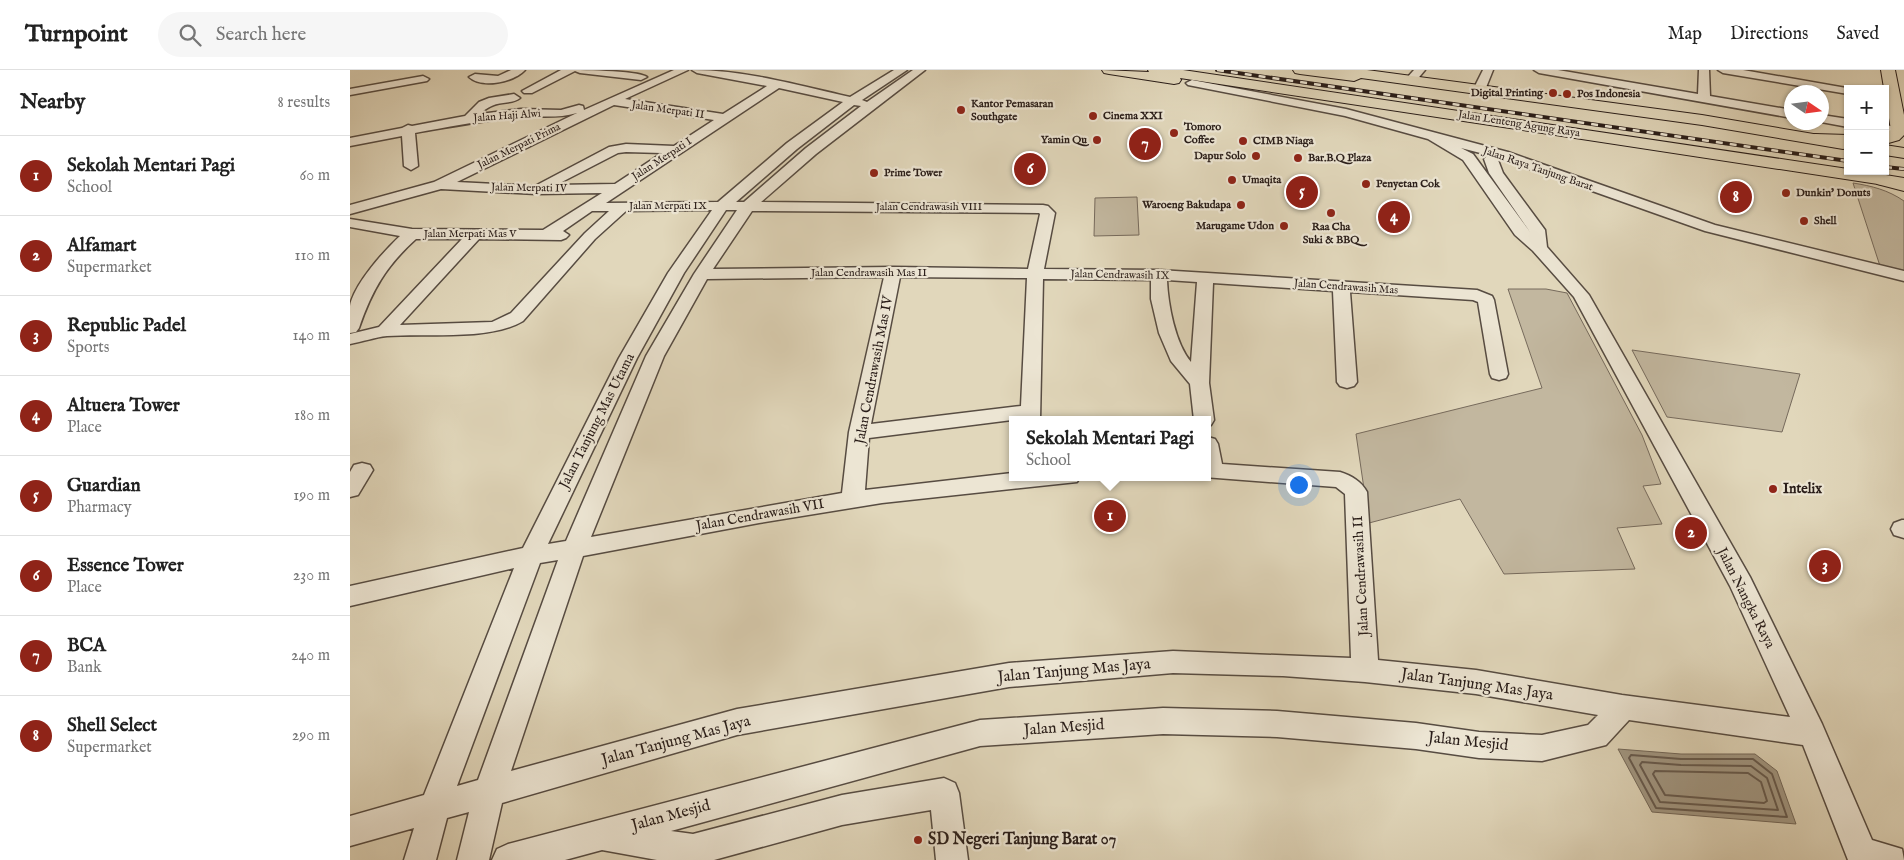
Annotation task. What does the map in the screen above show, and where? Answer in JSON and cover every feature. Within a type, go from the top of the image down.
[{"type":"main road","name":"Jalan Raya Tanjung Barat","points":[[1109,70],[1192,83]]},
{"type":"main road","name":"Jalan Lenteng Agung Raya","points":[[1155,70],[1883,180],[1904,185]]},
{"type":"main road","name":"Jalan Lenteng Agung Raya","points":[[1300,70],[1706,126],[1764,131]]},
{"type":"main road","name":"Jalan Lenteng Agung Raya","points":[[1335,70],[1416,75],[1479,90],[1725,123],[1815,139]]},
{"type":"main road","points":[[1888,70],[1895,105],[1893,136]]},
{"type":"main road","points":[[1192,83],[1283,88]]},
{"type":"main road","points":[[1815,139],[1844,140]]},
{"type":"main road","points":[[1815,139],[1844,143]]},
{"type":"main road","points":[[1889,149],[1904,152]]},
{"type":"street","points":[[475,77],[500,80],[520,70]]},
{"type":"street","points":[[528,91],[570,70]]},
{"type":"street","points":[[580,70],[641,77]]},
{"type":"street","name":"Jalan Haji Alwi","points":[[350,142],[469,119],[521,113],[566,114],[584,107],[655,70]]},
{"type":"street","name":"Jalan Merpati Prima","points":[[350,210],[439,185],[612,101],[683,70]]},
{"type":"street","points":[[697,70],[777,84],[862,103]]},
{"type":"street","name":"Jalan Tanjung Mas Utama","points":[[473,860],[489,792],[574,549],[656,356],[702,274],[747,207],[804,158],[862,103],[902,70]]},
{"type":"street","name":"Jalan Tanjung Mas Utama","points":[[420,860],[434,806],[531,555],[628,358],[676,273],[722,206],[792,146],[920,70]]},
{"type":"street","points":[[1479,90],[1488,70]]},
{"type":"street","points":[[1539,70],[1784,113]]},
{"type":"street","points":[[1704,70],[1704,100]]},
{"type":"street","points":[[1723,70],[1844,90]]},
{"type":"street","points":[[350,82],[422,74]]},
{"type":"street","points":[[350,92],[422,74]]},
{"type":"street","name":"Jalan Raya Tanjung Barat","points":[[1192,83],[1346,113],[1503,155],[1710,228],[1904,276]]},
{"type":"street","name":"Jalan Merpati I","points":[[548,234],[777,84]]},
{"type":"street","points":[[469,119],[485,102],[493,99],[514,98]]},
{"type":"street","name":"Jalan Merpati II","points":[[612,101],[724,118]]},
{"type":"street","points":[[1829,119],[1844,122]]},
{"type":"street","points":[[408,130],[411,166]]},
{"type":"street","name":"Jalan Nangka Raya","points":[[1434,138],[1468,157],[1520,232],[1539,248],[1581,295],[1741,584],[1812,733],[1863,857]]},
{"type":"street","points":[[536,190],[614,150],[626,148],[676,150]]},
{"type":"street","name":"Jalan Nangka Raya","points":[[1503,155],[1494,156],[1491,159],[1496,172],[1536,230],[1539,248]]},
{"type":"street","name":"Jalan Merpati IV","points":[[439,185],[536,190],[618,188]]},
{"type":"street","points":[[350,339],[384,331],[493,327],[507,323],[517,316],[590,236],[623,206]]},
{"type":"street","name":"Jalan Merpati IX","points":[[589,207],[747,207]]},
{"type":"street","name":"Jalan Cendrawasih VIII","points":[[747,207],[1040,208],[1048,213],[1035,274]]},
{"type":"street","name":"Jalan Merpati Mas V","points":[[350,223],[412,234],[474,236],[548,234],[590,236]]},
{"type":"street","points":[[350,328],[356,310],[377,269],[391,252],[412,234]]},
{"type":"street","points":[[384,331],[474,236]]},
{"type":"street","name":"Jalan Cendrawasih Mas II","points":[[702,274],[893,272],[1035,274]]},
{"type":"street","name":"Jalan Cendrawasih Mas IV","points":[[854,498],[859,432],[893,272]]},
{"type":"street","points":[[1030,416],[1035,274]]},
{"type":"street","name":"Jalan Cendrawasih IX","points":[[1035,274],[1159,275],[1206,278]]},
{"type":"street","points":[[1159,275],[1159,299],[1168,333],[1180,361],[1199,383]]},
{"type":"street","points":[[1203,416],[1199,383],[1206,278]]},
{"type":"street","name":"Jalan Cendrawasih Mas","points":[[1206,278],[1477,296],[1486,300],[1499,374]]},
{"type":"street","points":[[1341,286],[1347,382]]},
{"type":"street","points":[[859,432],[1009,418]]},
{"type":"street","points":[[350,488],[362,470]]},
{"type":"street","name":"Jalan Cendrawasih II","points":[[1211,471],[1340,480],[1349,484],[1356,492],[1365,670]]},
{"type":"street","name":"Jalan Cendrawasih VII","points":[[350,596],[531,555],[574,549],[854,498],[1009,481]]},
{"type":"street","name":"Jalan Tanjung Mas Jaya","points":[[350,831],[737,722],[1008,675],[1173,662],[1283,665],[1365,670],[1476,682],[1622,707],[1812,733]]},
{"type":"street","name":"Jalan Mesjid","points":[[508,860],[980,733],[1163,721],[1277,724],[1416,736],[1479,745],[1542,748],[1596,736],[1615,718],[1622,707]]},
{"type":"street","points":[[600,836],[693,850],[842,810],[944,793],[952,860]]},
{"type":"street","points":[[1863,857],[1892,860]]},
{"type":"shaded area","points":[[1853,183],[1880,189],[1904,201],[1904,271],[1880,266]]},
{"type":"shaded area","points":[[1137,197],[1139,235],[1094,236],[1095,198]]},
{"type":"shaded area","points":[[1508,289],[1546,289],[1567,293],[1642,435],[1661,484],[1643,486],[1662,524],[1617,528],[1635,569],[1504,574],[1460,499],[1369,523],[1356,434],[1542,388]]},
{"type":"shaded area","points":[[1632,350],[1800,374],[1782,432],[1667,417]]},
{"type":"water","points":[[1618,749],[1681,754],[1755,754],[1777,771],[1796,824],[1652,812]]},
{"type":"railway","points":[[1217,70],[1844,160]]},
{"type":"railway","points":[[1889,167],[1904,169]]},
{"type":"place","name":"Digital Printing","points":[[1553,93]]},
{"type":"place","name":"Pos Indonesia","points":[[1567,94]]},
{"type":"place","name":"Kantor Pemasaran Southgate","points":[[961,110]]},
{"type":"place","name":"Cinema XXI","points":[[1093,116]]},
{"type":"place","name":"Tomoro Coffee","points":[[1174,133]]},
{"type":"place","name":"Yamin Qu","points":[[1097,140]]},
{"type":"place","name":"CIMB Niaga","points":[[1243,141]]},
{"type":"place","name":"BCA","points":[[1145,144]]},
{"type":"place","name":"Dapur Solo","points":[[1256,156]]},
{"type":"place","name":"Bar.B.Q Plaza","points":[[1298,158]]},
{"type":"place","name":"Essence Tower","points":[[1030,169]]},
{"type":"place","name":"Prime Tower","points":[[874,173]]},
{"type":"place","name":"Umaqita","points":[[1232,180]]},
{"type":"place","name":"Penyetan Cok","points":[[1366,184]]},
{"type":"place","name":"Guardian","points":[[1302,192]]},
{"type":"place","name":"Dunkin' Donuts","points":[[1786,193]]},
{"type":"place","name":"Shell Select","points":[[1736,197]]},
{"type":"place","name":"Waroeng Bakudapa","points":[[1241,205]]},
{"type":"place","name":"Raa Cha Suki & BBQ","points":[[1331,213]]},
{"type":"place","name":"Altuera Tower","points":[[1394,217]]},
{"type":"place","name":"Shell","points":[[1804,221]]},
{"type":"place","name":"Marugame Udon","points":[[1284,226]]},
{"type":"place","name":"Intelix","points":[[1773,489]]},
{"type":"place","name":"Sekolah Mentari Pagi","points":[[1110,516]]},
{"type":"place","name":"Alfamart","points":[[1691,533]]},
{"type":"place","name":"Republic Padel","points":[[1825,566]]},
{"type":"place","name":"SD Negeri Tanjung Barat 07","points":[[918,840]]}]
